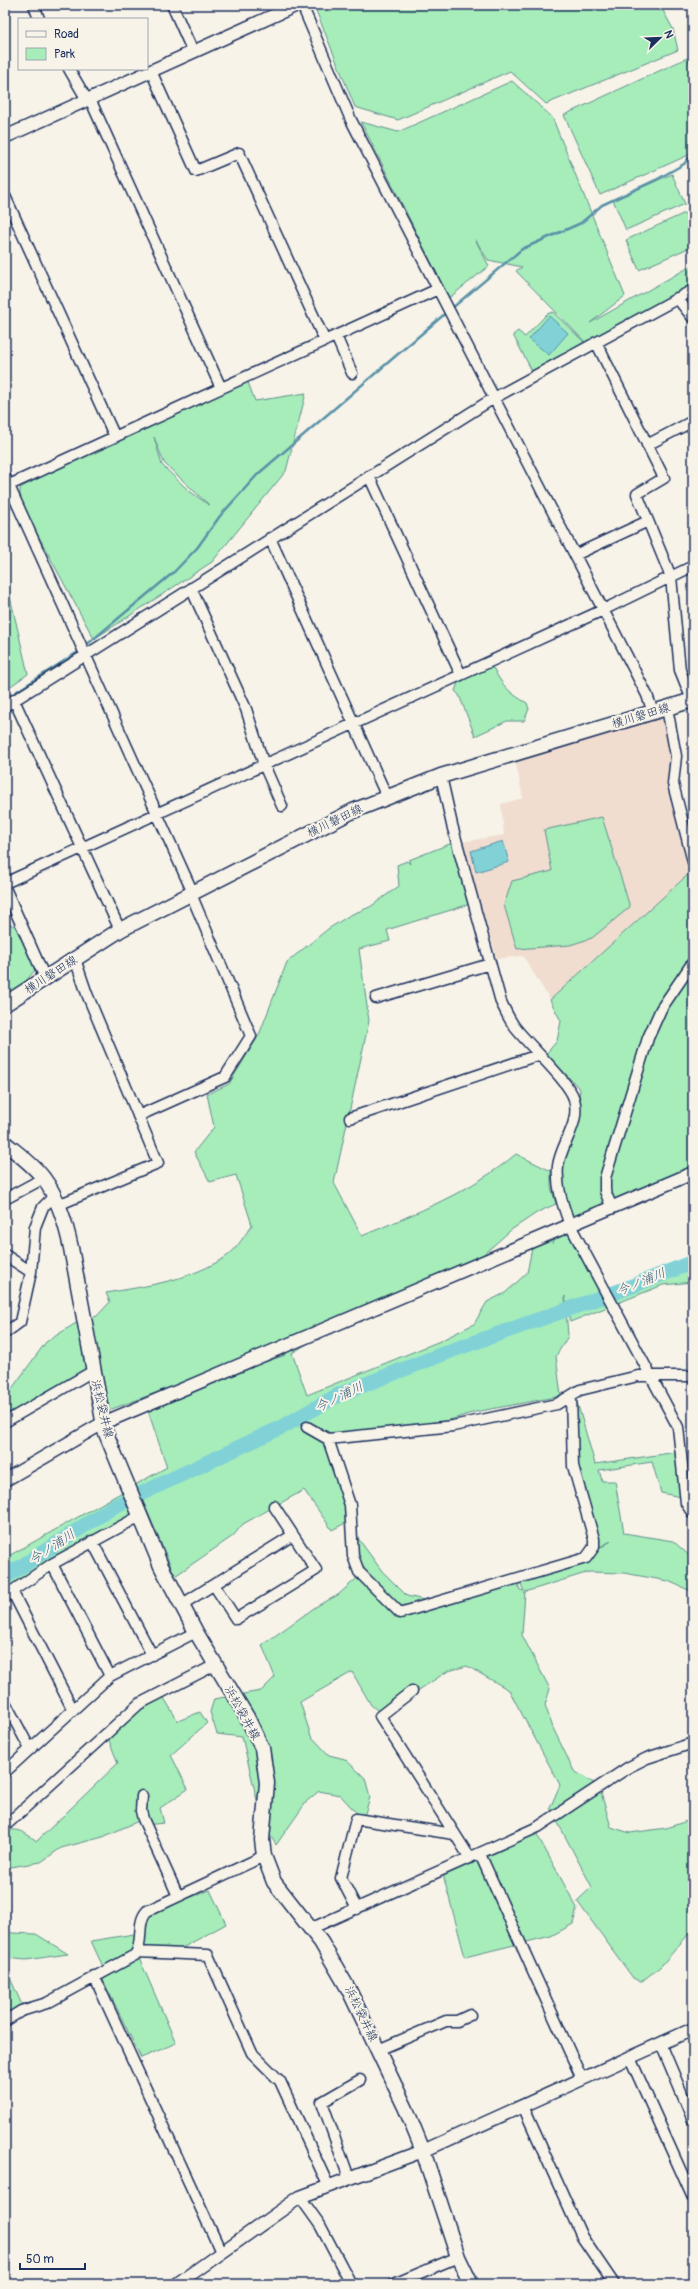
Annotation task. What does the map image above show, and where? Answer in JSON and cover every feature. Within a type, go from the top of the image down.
[{"type":"main road","name":"横川磐田線","points":[[5,1004],[120,930],[353,811],[442,776],[692,700]]},
{"type":"main road","name":"浜松袋井線","points":[[5,1143],[44,1178],[56,1201],[66,1225],[71,1248],[103,1423],[128,1490],[181,1605],[247,1717],[262,1748],[267,1782],[262,1828],[264,1856],[274,1882],[334,1961],[378,2050],[406,2108],[423,2151],[458,2257],[471,2284]]},
{"type":"street","points":[[34,5],[39,18]]},
{"type":"street","points":[[172,5],[193,52]]},
{"type":"street","points":[[5,138],[297,5]]},
{"type":"street","points":[[302,5],[351,120],[647,695],[653,712]]},
{"type":"street","points":[[69,70],[89,100],[221,388]]},
{"type":"street","points":[[151,71],[196,171],[239,153],[325,341]]},
{"type":"street","points":[[5,196],[115,437]]},
{"type":"street","points":[[138,1116],[225,1077],[251,1036],[158,813],[6,483],[115,437],[438,289]]},
{"type":"street","points":[[120,930],[82,848],[9,703],[494,398],[693,290]]},
{"type":"street","points":[[677,298],[693,318]]},
{"type":"street","points":[[336,336],[352,373]]},
{"type":"street","points":[[596,342],[664,478],[637,494],[671,577],[680,670],[692,700]]},
{"type":"street","points":[[647,445],[693,421]]},
{"type":"street","points":[[370,476],[461,675]]},
{"type":"street","points":[[575,555],[648,521]]},
{"type":"street","points":[[270,538],[387,797]]},
{"type":"street","points":[[5,883],[603,610],[693,566]]},
{"type":"street","points":[[192,588],[246,709],[264,764],[282,806]]},
{"type":"street","points":[[666,708],[676,756],[673,784],[693,862]]},
{"type":"street","points":[[442,776],[452,825],[501,1002],[512,1022],[538,1055],[566,1085],[574,1099],[575,1115],[558,1165],[557,1182],[560,1197],[570,1225],[678,1427],[686,1503],[693,1514]]},
{"type":"street","points":[[5,888],[45,978]]},
{"type":"street","points":[[5,1333],[20,1322],[31,1272],[35,1227],[43,1207],[158,1163],[87,994],[75,959]]},
{"type":"street","points":[[612,1208],[605,1191],[605,1178],[648,1038],[661,1008],[693,962]]},
{"type":"street","points":[[376,998],[490,964]]},
{"type":"street","points":[[350,1118],[538,1055]]},
{"type":"street","points":[[5,1480],[103,1423],[693,1173]]},
{"type":"street","points":[[5,1199],[44,1178]]},
{"type":"street","points":[[5,1255],[31,1272]]},
{"type":"street","points":[[5,1422],[93,1371]]},
{"type":"street","points":[[307,1427],[328,1440],[452,1426],[557,1404],[580,1390],[638,1376],[693,1376]]},
{"type":"street","points":[[328,1440],[350,1505],[353,1556],[359,1572],[400,1613],[586,1558],[594,1547],[594,1539],[573,1466],[571,1396]]},
{"type":"street","points":[[214,1585],[236,1619],[316,1570],[274,1506]]},
{"type":"street","points":[[73,1710],[9,1593],[52,1564],[140,1516]]},
{"type":"street","points":[[181,1605],[293,1535]]},
{"type":"street","points":[[92,1541],[152,1655]]},
{"type":"street","points":[[52,1564],[110,1676]]},
{"type":"street","points":[[5,1772],[110,1676],[196,1632]]},
{"type":"street","points":[[5,1826],[140,1704],[215,1665]]},
{"type":"street","points":[[412,1691],[380,1716],[470,1858]]},
{"type":"street","points":[[5,1702],[30,1749]]},
{"type":"street","points":[[310,1930],[538,1827],[629,1767],[647,1758],[693,1744]]},
{"type":"street","points":[[142,1796],[141,1811],[143,1819],[178,1896]]},
{"type":"street","points":[[357,1910],[341,1878],[356,1819],[454,1834]]},
{"type":"street","points":[[480,1854],[582,2079]]},
{"type":"street","points":[[137,1952],[139,1950],[142,1916],[147,1911],[264,1856]]},
{"type":"street","points":[[5,2021],[21,2011],[47,2003],[137,1952],[208,1955],[252,2053],[280,2081],[328,2185]]},
{"type":"street","points":[[94,1976],[221,2252]]},
{"type":"street","points":[[378,2050],[446,2022],[457,2021],[470,2015]]},
{"type":"street","points":[[177,2284],[300,2197],[328,2185],[423,2151],[693,2029]]},
{"type":"street","points":[[660,2044],[693,2120]]},
{"type":"street","points":[[630,2058],[693,2198]]},
{"type":"street","points":[[349,2178],[322,2102],[360,2080]]},
{"type":"street","points":[[523,2106],[582,2237],[610,2282]]},
{"type":"street","points":[[300,2197],[320,2225],[351,2284]]},
{"type":"street","points":[[394,2284],[458,2257]]},
{"type":"shaded area","points":[[662,716],[693,857],[693,870],[550,1000],[523,956],[497,959],[462,842],[504,835],[501,804],[523,798],[515,759]]},
{"type":"green space","points":[[323,5],[660,5],[673,29],[678,50],[546,104],[510,71],[398,120],[355,107],[315,8]]},
{"type":"green space","points":[[687,58],[693,71],[693,153],[600,195],[564,115]]},
{"type":"green space","points":[[512,81],[552,117],[625,296],[590,323],[693,265],[693,290],[589,346],[516,271],[522,267],[488,260],[475,239],[489,266],[449,298],[361,122],[398,132]]},
{"type":"green space","points":[[672,174],[685,204],[626,230],[613,200]]},
{"type":"green space","points":[[685,213],[693,231],[693,246],[639,270],[626,240]]},
{"type":"green space","points":[[553,312],[585,343],[532,371],[513,335],[518,331],[525,337],[547,314]]},
{"type":"green space","points":[[246,377],[255,401],[306,393],[286,471],[212,562],[94,639],[20,502],[20,488],[70,461],[151,427],[148,422]],"holes":[[[154,437],[164,463],[209,505],[188,490],[162,465]]]},
{"type":"green space","points":[[5,575],[28,674],[5,690]]},
{"type":"green space","points":[[488,667],[494,669],[504,685],[516,697],[527,703],[529,709],[524,721],[507,721],[475,736],[459,695],[455,691],[459,680]]},
{"type":"green space","points":[[602,817],[630,907],[592,938],[570,945],[517,949],[504,905],[512,881],[552,871],[544,830]]},
{"type":"green space","points":[[452,843],[470,904],[387,930],[390,941],[359,949],[369,1021],[334,1183],[362,1236],[423,1210],[462,1191],[481,1180],[516,1154],[551,1171],[551,1187],[556,1204],[538,1212],[511,1230],[467,1269],[343,1322],[292,1353],[307,1395],[440,1341],[474,1324],[487,1302],[505,1293],[527,1273],[532,1248],[551,1233],[553,1244],[553,1240],[571,1232],[602,1297],[693,1256],[693,1282],[663,1285],[570,1322],[565,1296],[568,1336],[556,1356],[561,1396],[475,1412],[419,1430],[328,1439],[351,1520],[332,1530],[304,1490],[243,1524],[233,1536],[175,1576],[145,1506],[5,1597],[5,1558],[167,1467],[146,1405],[285,1355],[188,1381],[101,1413],[93,1371],[5,1421],[5,1398],[46,1342],[76,1323],[97,1316],[110,1302],[106,1293],[169,1281],[199,1271],[231,1253],[252,1225],[236,1175],[210,1182],[194,1152],[214,1127],[207,1094],[229,1084],[259,1035],[287,962],[328,929],[350,915],[370,907],[399,886],[397,865],[407,861],[410,864],[409,860]]},
{"type":"green space","points":[[693,870],[693,1166],[572,1217],[558,1172],[574,1137],[580,1089],[546,1054],[557,1041],[561,1021],[550,1000]]},
{"type":"green space","points":[[5,924],[13,925],[24,934],[30,948],[35,970],[21,987],[5,997]]},
{"type":"green space","points":[[575,1395],[595,1464],[677,1452],[681,1497],[661,1493],[652,1462],[599,1470],[602,1481],[615,1481],[624,1533],[673,1541],[693,1559],[693,1592],[668,1581],[624,1573],[589,1572],[525,1592],[522,1635],[550,1689],[545,1705],[553,1728],[574,1771],[599,1786],[611,1827],[630,1833],[666,1828],[693,1819],[693,1929],[661,1966],[641,1982],[633,1978],[577,1901],[592,1887],[550,1808],[560,1785],[509,1690],[467,1666],[448,1671],[382,1714],[371,1705],[352,1672],[300,1702],[311,1736],[329,1755],[345,1759],[365,1778],[370,1797],[363,1820],[340,1795],[319,1791],[307,1801],[276,1845],[262,1821],[242,1737],[217,1734],[210,1712],[214,1699],[261,1691],[275,1677],[262,1645],[317,1606],[338,1595],[356,1579],[352,1530],[382,1571],[407,1596],[442,1604],[516,1579],[520,1590],[524,1591],[518,1578],[583,1559],[611,1541],[590,1552],[594,1547],[573,1462]]},
{"type":"green space","points":[[164,1698],[178,1721],[200,1712],[207,1723],[171,1755],[188,1789],[160,1808],[164,1823],[145,1825],[143,1819],[103,1837],[61,1848],[41,1862],[5,1868],[5,1832],[9,1830],[17,1830],[25,1833],[37,1841],[118,1763],[106,1733],[147,1700]]},
{"type":"green space","points":[[534,1829],[577,1908],[573,1924],[551,1936],[465,1957],[442,1871]]},
{"type":"green space","points":[[210,1890],[226,1924],[171,1954],[137,1953],[176,2043],[141,2058],[102,1978],[105,1971],[91,1941],[140,1933],[142,1916]]},
{"type":"green space","points":[[5,1926],[12,1933],[36,1934],[68,1954],[26,1960],[5,1958]]},
{"type":"green space","points":[[5,1975],[10,1978],[22,2005],[5,2018]]},
{"type":"water","points":[[549,316],[568,333],[549,355],[529,339]]},
{"type":"water","points":[[503,841],[509,862],[476,872],[471,851]]},
{"type":"waterway","points":[[451,309],[522,249],[581,223],[602,205],[656,180],[684,164],[693,153]]},
{"type":"waterway","points":[[84,647],[174,572],[197,548],[220,516],[258,474],[447,312]]},
{"type":"waterway","points":[[5,699],[81,650]]},
{"type":"waterway","name":"今ノ浦川","points":[[5,1577],[113,1507],[284,1426],[338,1395],[453,1350],[622,1290],[693,1262]]}]
